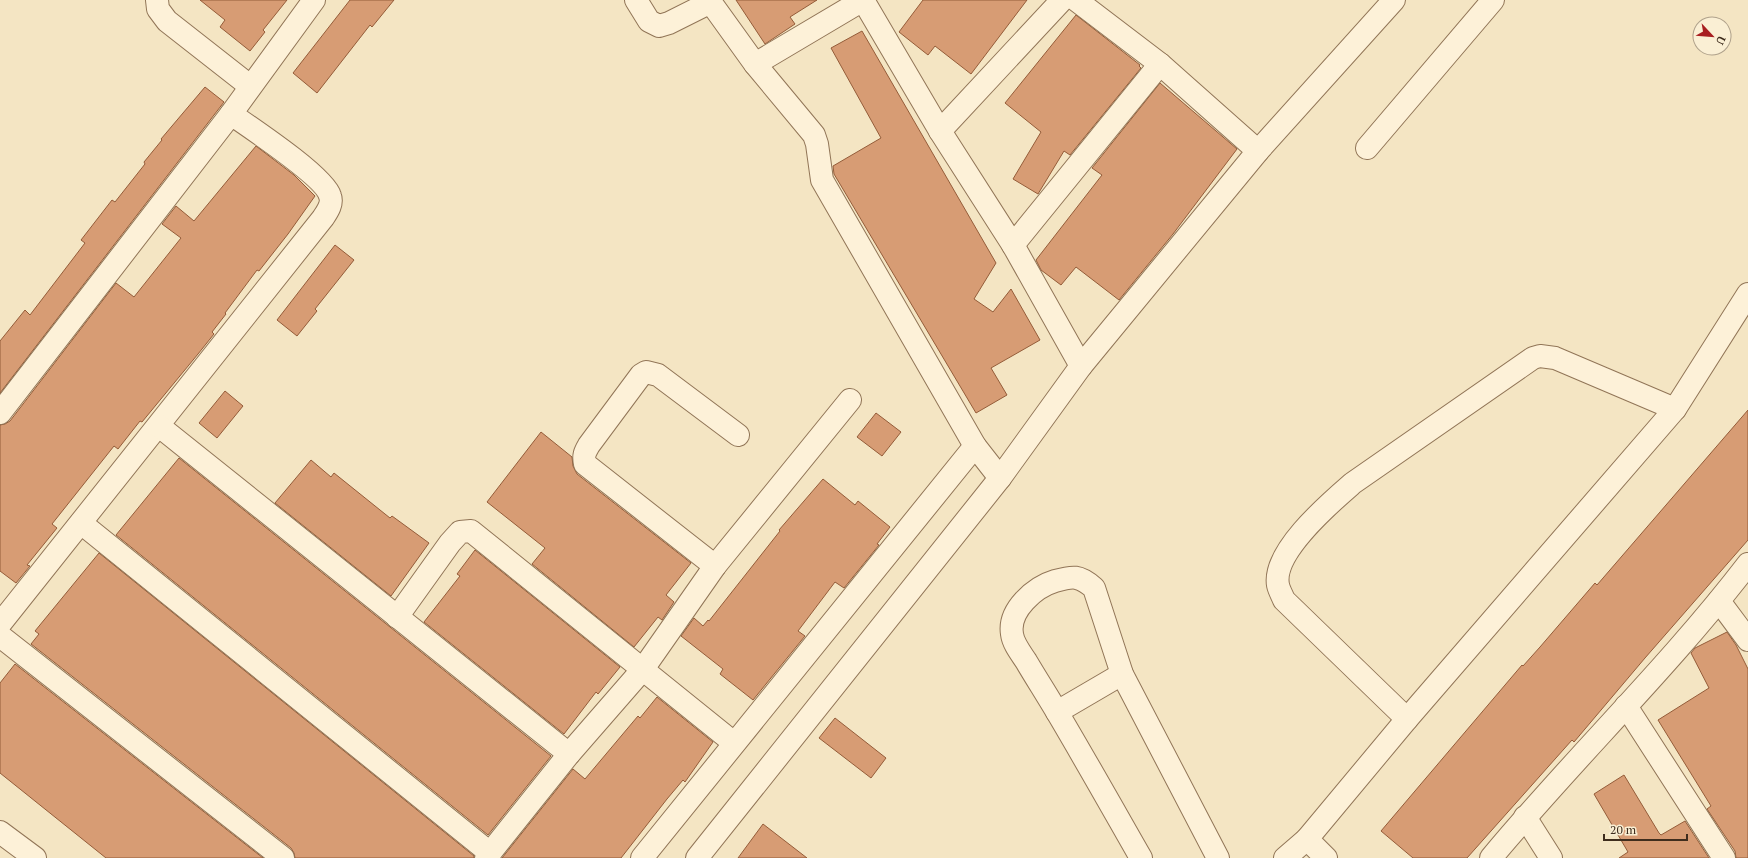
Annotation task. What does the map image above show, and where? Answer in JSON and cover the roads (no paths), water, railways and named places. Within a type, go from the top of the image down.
[{"type":"street","points":[[157,0],[158,8],[167,21],[250,86]]},
{"type":"street","points":[[0,413],[231,114],[314,0]]},
{"type":"street","points":[[636,0],[649,21],[659,26],[710,1],[755,64],[814,135],[817,144],[822,180],[975,446],[1000,478]]},
{"type":"street","points":[[755,64],[863,0],[940,131],[1013,245],[1081,366]]},
{"type":"street","points":[[940,131],[1062,0]]},
{"type":"street","points":[[1076,0],[1160,64],[1258,151]]},
{"type":"street","points":[[697,858],[1000,478],[1081,366],[1258,151],[1394,0]]},
{"type":"street","points":[[1367,148],[1493,0]]},
{"type":"street","points":[[1013,245],[1160,64]]},
{"type":"street","points":[[0,624],[324,218],[330,207],[330,196],[325,186],[304,167],[231,114]]},
{"type":"street","points":[[1285,858],[1307,839],[1408,719],[1675,409],[1748,294]]},
{"type":"street","points":[[1408,719],[1284,600],[1278,585],[1279,571],[1285,555],[1300,534],[1326,507],[1353,483],[1533,358],[1546,356],[1555,358],[1675,409]]},
{"type":"street","points":[[715,566],[586,464],[583,457],[584,452],[641,375],[646,372],[658,375],[738,435]]},
{"type":"street","points":[[81,523],[488,856],[569,754],[643,669],[715,566],[850,400]]},
{"type":"street","points":[[159,426],[569,754]]},
{"type":"street","points":[[642,858],[975,446]]},
{"type":"street","points":[[397,617],[450,543],[460,532],[471,531],[734,743]]},
{"type":"street","points":[[1491,858],[1525,817],[1719,602],[1748,564]]},
{"type":"street","points":[[1140,858],[1057,712],[1014,642],[1012,626],[1015,616],[1022,603],[1036,591],[1049,583],[1070,577],[1086,581],[1094,588],[1122,674],[1218,858]]},
{"type":"street","points":[[1719,602],[1748,640]]},
{"type":"street","points":[[0,636],[283,858]]},
{"type":"street","points":[[1057,712],[1122,674]]},
{"type":"street","points":[[1626,706],[1724,858]]},
{"type":"street","points":[[1525,817],[1551,858]]},
{"type":"street","points":[[0,832],[35,858]]},
{"type":"street","points":[[1307,839],[1326,858]]}]
